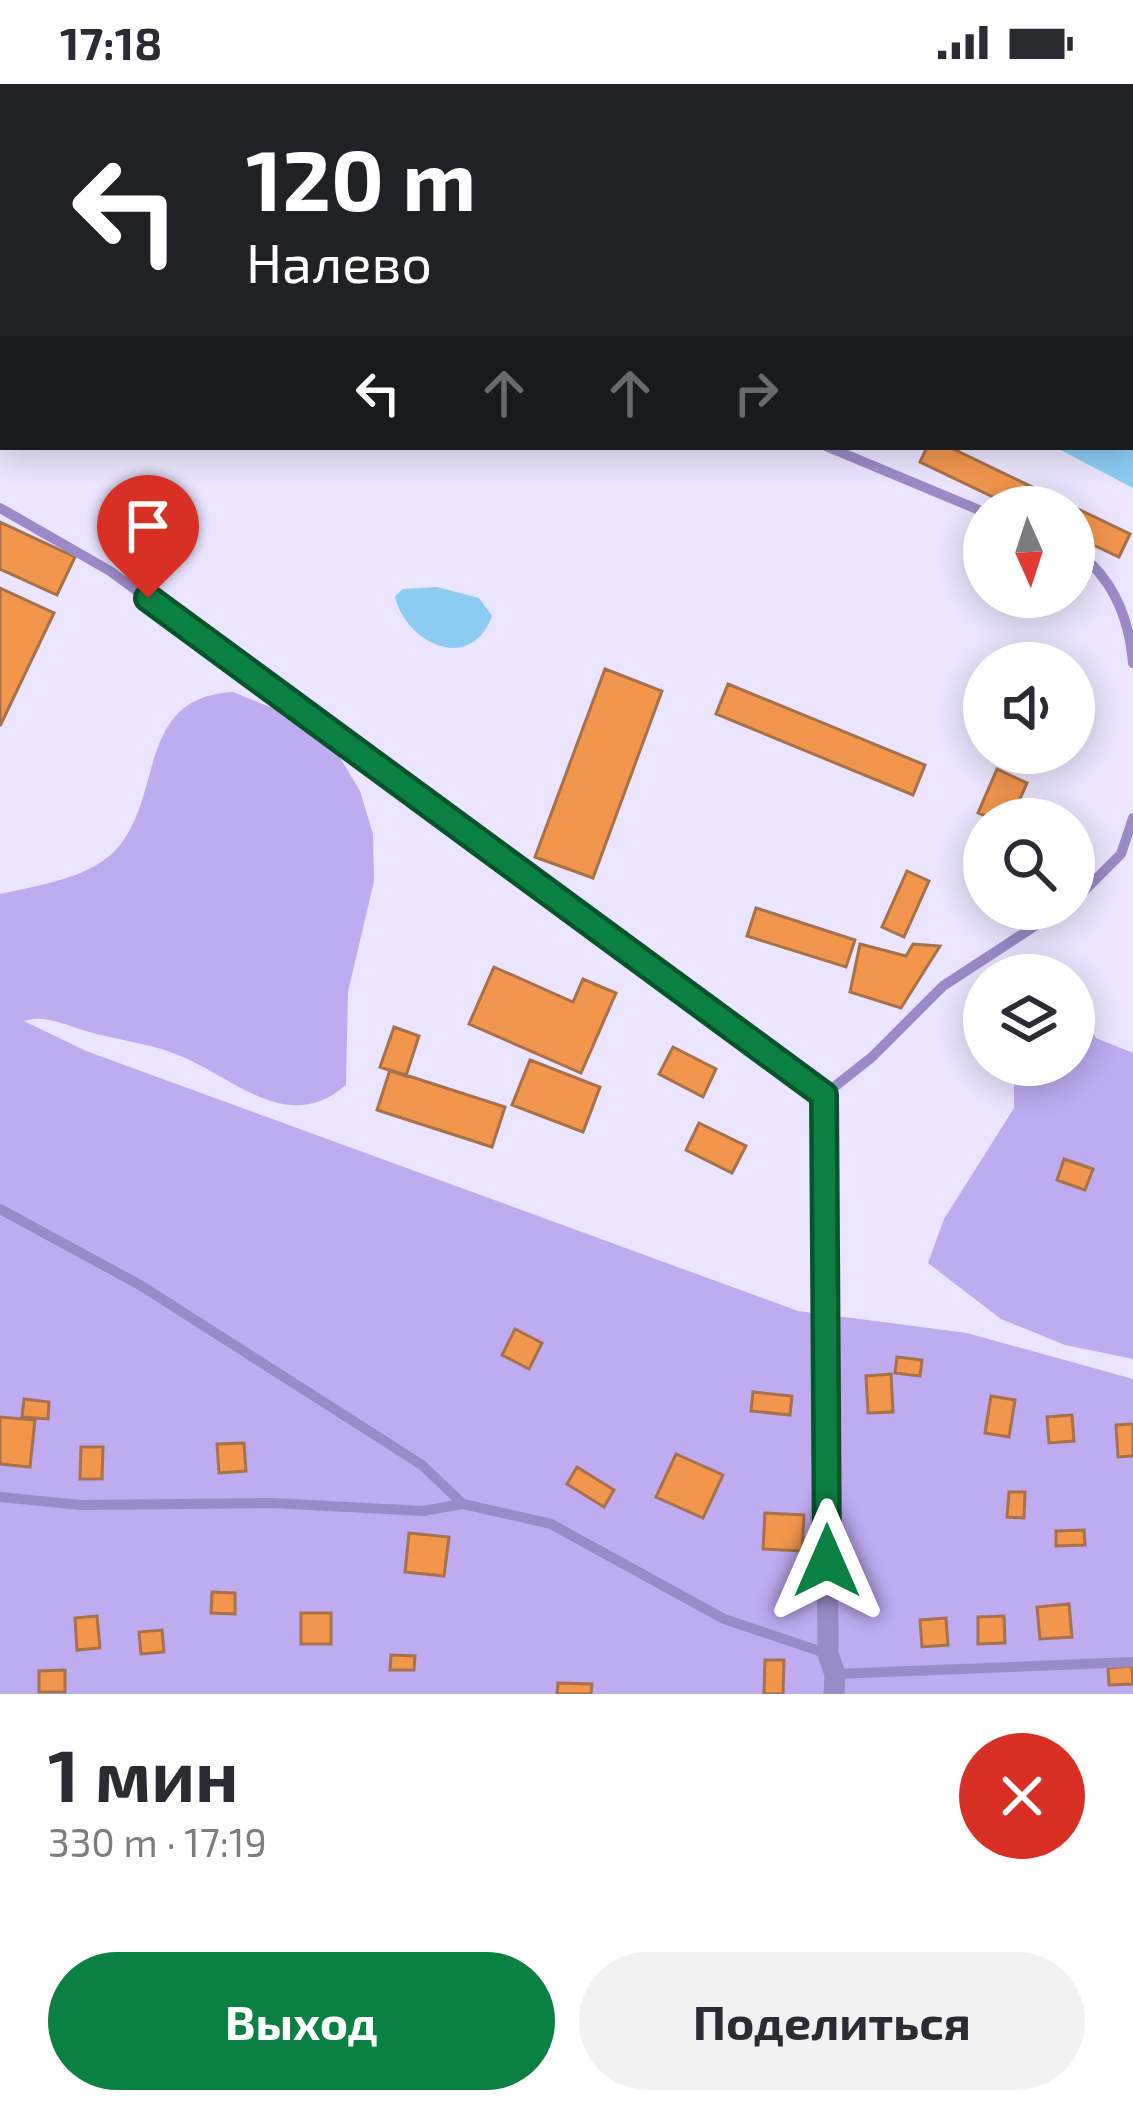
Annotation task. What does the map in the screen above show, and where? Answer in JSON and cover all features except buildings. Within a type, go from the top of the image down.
[{"type":"street","points":[[824,1095],[832,1674]]},
{"type":"lane","points":[[835,450],[963,503]]},
{"type":"lane","points":[[0,508],[110,571],[824,1095],[872,1057],[943,986],[1029,930]]},
{"type":"lane","points":[[1095,564],[1116,593],[1133,663]]},
{"type":"lane","points":[[1095,880],[1121,854],[1133,818]]},
{"type":"lane","points":[[0,1209],[140,1285],[422,1465],[463,1504]]},
{"type":"lane","points":[[0,1496],[81,1504],[272,1503],[423,1511],[463,1504],[550,1524],[832,1674],[1133,1662]]},
{"type":"shaded area","points":[[233,692],[277,710],[336,751],[360,791],[373,834],[374,881],[348,992],[346,1085],[325,1099],[284,1104],[161,1049],[47,1020],[24,1021],[86,1051],[798,1311],[967,1333],[1133,1379],[1133,1694],[0,1694],[0,894],[65,878],[109,856],[133,823],[167,728],[181,710],[203,698]]},
{"type":"shaded area","points":[[1095,1036],[1133,1053],[1133,1359],[1065,1345],[1001,1319],[928,1263],[944,1219],[1014,1108],[1014,1086],[1095,1086]]},
{"type":"water","points":[[1061,450],[1133,450],[1133,488]]},
{"type":"water","points":[[437,587],[479,598],[492,616],[469,645],[454,648],[424,638],[401,612],[395,596],[403,589]]},
{"type":"route","points":[[148,598],[824,1095],[827,1561]]}]
